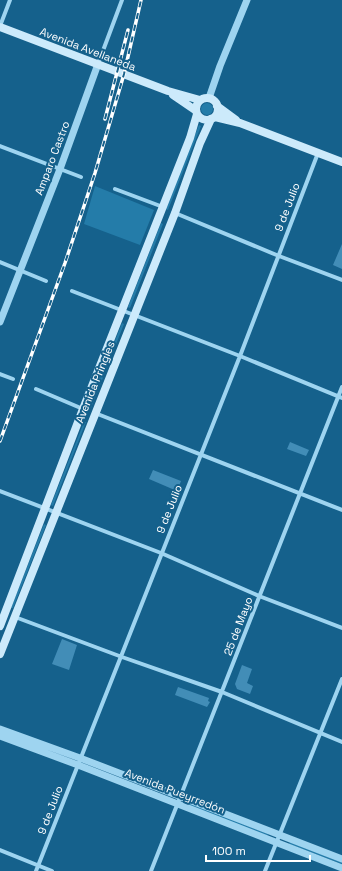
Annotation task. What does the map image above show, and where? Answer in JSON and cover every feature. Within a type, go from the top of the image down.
[{"type":"main road","name":"Avenida Avellaneda","points":[[0,26],[168,91],[200,100]]},
{"type":"main road","name":"Avenida Avellaneda","points":[[168,91],[196,112]]},
{"type":"main road","points":[[240,123],[217,106],[216,102],[209,98],[200,100],[197,103],[196,112],[204,120],[213,118],[240,123],[342,162]]},
{"type":"main road","points":[[213,118],[217,114],[217,106]]},
{"type":"main road","name":"Avenida Pringles","points":[[0,626],[3,612],[46,508],[83,409],[190,138],[196,112]]},
{"type":"main road","name":"Avenida Pringles","points":[[0,654],[175,213],[200,142],[213,118]]},
{"type":"street","points":[[0,26],[10,0]]},
{"type":"street","name":"Amparo Castro","points":[[0,322],[60,169],[122,0]]},
{"type":"street","points":[[209,98],[245,1]]},
{"type":"street","points":[[0,146],[82,177]]},
{"type":"street","name":"9 de Julio","points":[[36,871],[122,657],[161,553],[240,356],[318,153]]},
{"type":"street","points":[[114,189],[163,207]]},
{"type":"street","points":[[175,213],[342,280]]},
{"type":"street","points":[[0,262],[46,281]]},
{"type":"street","points":[[72,291],[240,356],[340,397]]},
{"type":"street","points":[[0,374],[13,379]]},
{"type":"street","name":"25 de Mayo","points":[[151,871],[259,596],[340,397],[342,387]]},
{"type":"street","points":[[36,389],[83,409]]},
{"type":"street","points":[[95,413],[201,454],[300,495],[342,510]]},
{"type":"street","points":[[0,490],[161,553],[259,596],[342,628]]},
{"type":"street","points":[[15,616],[122,657],[222,692],[342,742]]},
{"type":"street","points":[[265,871],[342,679]]},
{"type":"street","name":"Avenida Pueyrredón","points":[[0,729],[277,839],[342,868]]},
{"type":"street","name":"Avenida Pueyrredón","points":[[0,736],[79,761]]},
{"type":"street","name":"Avenida Pueyrredón","points":[[277,839],[342,859]]},
{"type":"street","points":[[0,850],[52,871]]},
{"type":"shaded area","points":[[205,103],[209,103],[213,109],[209,115],[205,115],[201,111],[201,107]]},
{"type":"shaded area","points":[[199,125],[201,126],[168,210],[165,209]]},
{"type":"shaded area","points":[[95,186],[154,210],[140,245],[84,224]]},
{"type":"shaded area","points":[[161,223],[163,224],[130,308],[128,307]]},
{"type":"shaded area","points":[[122,323],[124,324],[91,408],[89,407]]},
{"type":"shaded area","points":[[84,422],[86,422],[53,506],[51,505]]},
{"type":"shaded area","points":[[44,524],[46,525],[13,608],[11,608]]},
{"type":"shaded area","points":[[189,803],[268,834],[267,836],[189,805]]},
{"type":"shaded area","points":[[290,842],[342,862],[342,864],[289,844]]},
{"type":"building","points":[[342,244],[342,269],[333,265]]},
{"type":"building","points":[[290,442],[309,450],[306,456],[287,449]]},
{"type":"building","points":[[153,470],[181,481],[177,491],[149,479]]},
{"type":"building","points":[[62,639],[77,645],[69,670],[52,664]]},
{"type":"building","points":[[242,665],[252,669],[247,683],[253,686],[250,694],[237,689],[235,684]]},
{"type":"building","points":[[178,687],[209,698],[208,701],[210,702],[207,707],[175,695]]},
{"type":"railway","points":[[0,441],[65,263],[95,173],[124,74],[141,0]]},
{"type":"railway","points":[[105,119],[128,30]]}]
